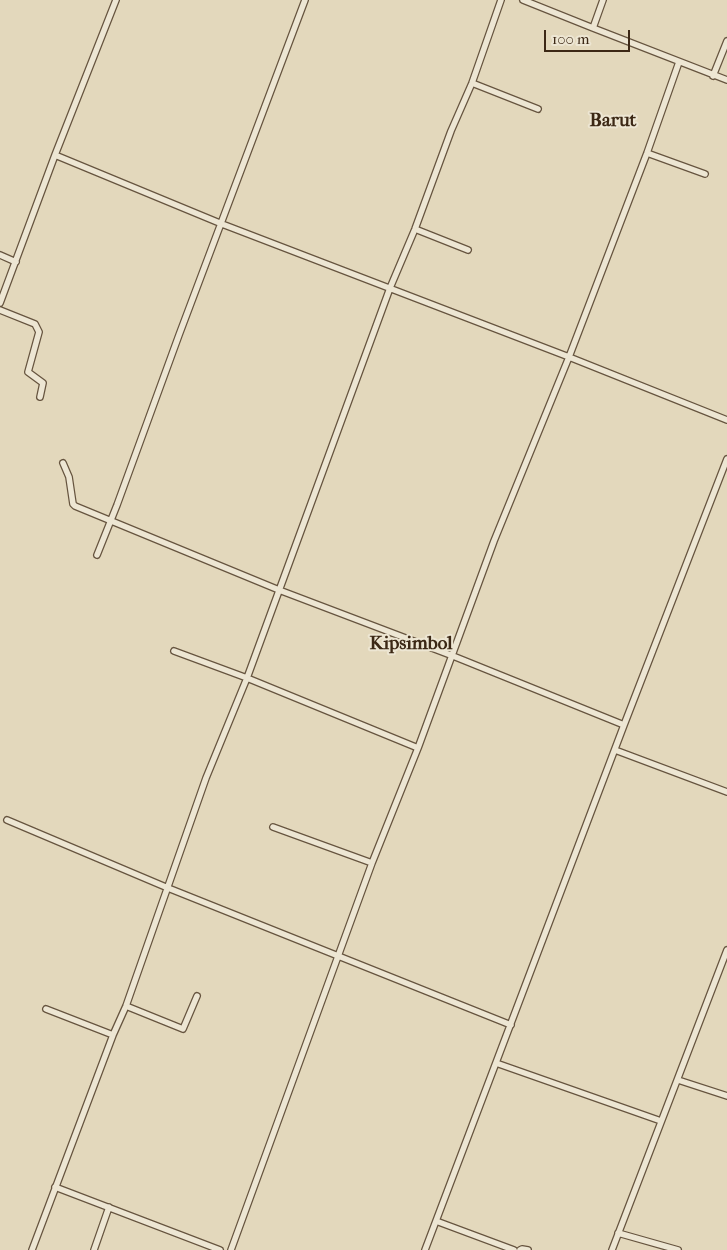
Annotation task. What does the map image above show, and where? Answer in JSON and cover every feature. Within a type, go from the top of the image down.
[{"type":"street","points":[[0,303],[55,155],[116,0]]},
{"type":"street","points":[[97,555],[305,0]]},
{"type":"street","points":[[32,1250],[113,1035],[126,1006],[206,778],[246,678],[390,288],[415,229],[451,131],[472,83],[501,0]]},
{"type":"street","points":[[523,0],[727,80]]},
{"type":"street","points":[[593,28],[603,0]]},
{"type":"street","points":[[714,76],[727,41]]},
{"type":"street","points":[[231,1250],[340,956],[372,863],[453,656],[494,541],[569,357],[647,153],[679,62]]},
{"type":"street","points":[[472,83],[538,109]]},
{"type":"street","points":[[647,153],[705,174]]},
{"type":"street","points":[[55,155],[222,224],[569,357],[727,420]]},
{"type":"street","points":[[415,229],[468,250]]},
{"type":"street","points":[[0,255],[16,262]]},
{"type":"street","points":[[0,310],[35,324],[38,328],[28,375],[43,384],[40,398]]},
{"type":"street","points":[[425,1250],[727,459]]},
{"type":"street","points":[[63,463],[69,478],[73,504],[279,590],[453,656],[624,725]]},
{"type":"street","points":[[174,651],[246,678],[418,748]]},
{"type":"street","points":[[615,750],[727,792]]},
{"type":"street","points":[[7,820],[168,888],[511,1026]]},
{"type":"street","points":[[273,827],[372,863]]},
{"type":"street","points":[[612,1250],[727,950]]},
{"type":"street","points":[[126,1006],[183,1028],[196,996]]},
{"type":"street","points":[[46,1009],[113,1035]]},
{"type":"street","points":[[496,1063],[661,1121]]},
{"type":"street","points":[[678,1080],[727,1096]]},
{"type":"street","points":[[55,1187],[220,1250]]},
{"type":"street","points":[[94,1250],[110,1207]]},
{"type":"street","points":[[436,1221],[514,1250]]},
{"type":"street","points":[[618,1233],[678,1250]]},
{"type":"street","points":[[520,1250],[524,1248],[528,1250]]},
{"type":"district","name":"Barut","points":[[613,121]]},
{"type":"district","name":"Kipsimbol","points":[[411,644]]}]
